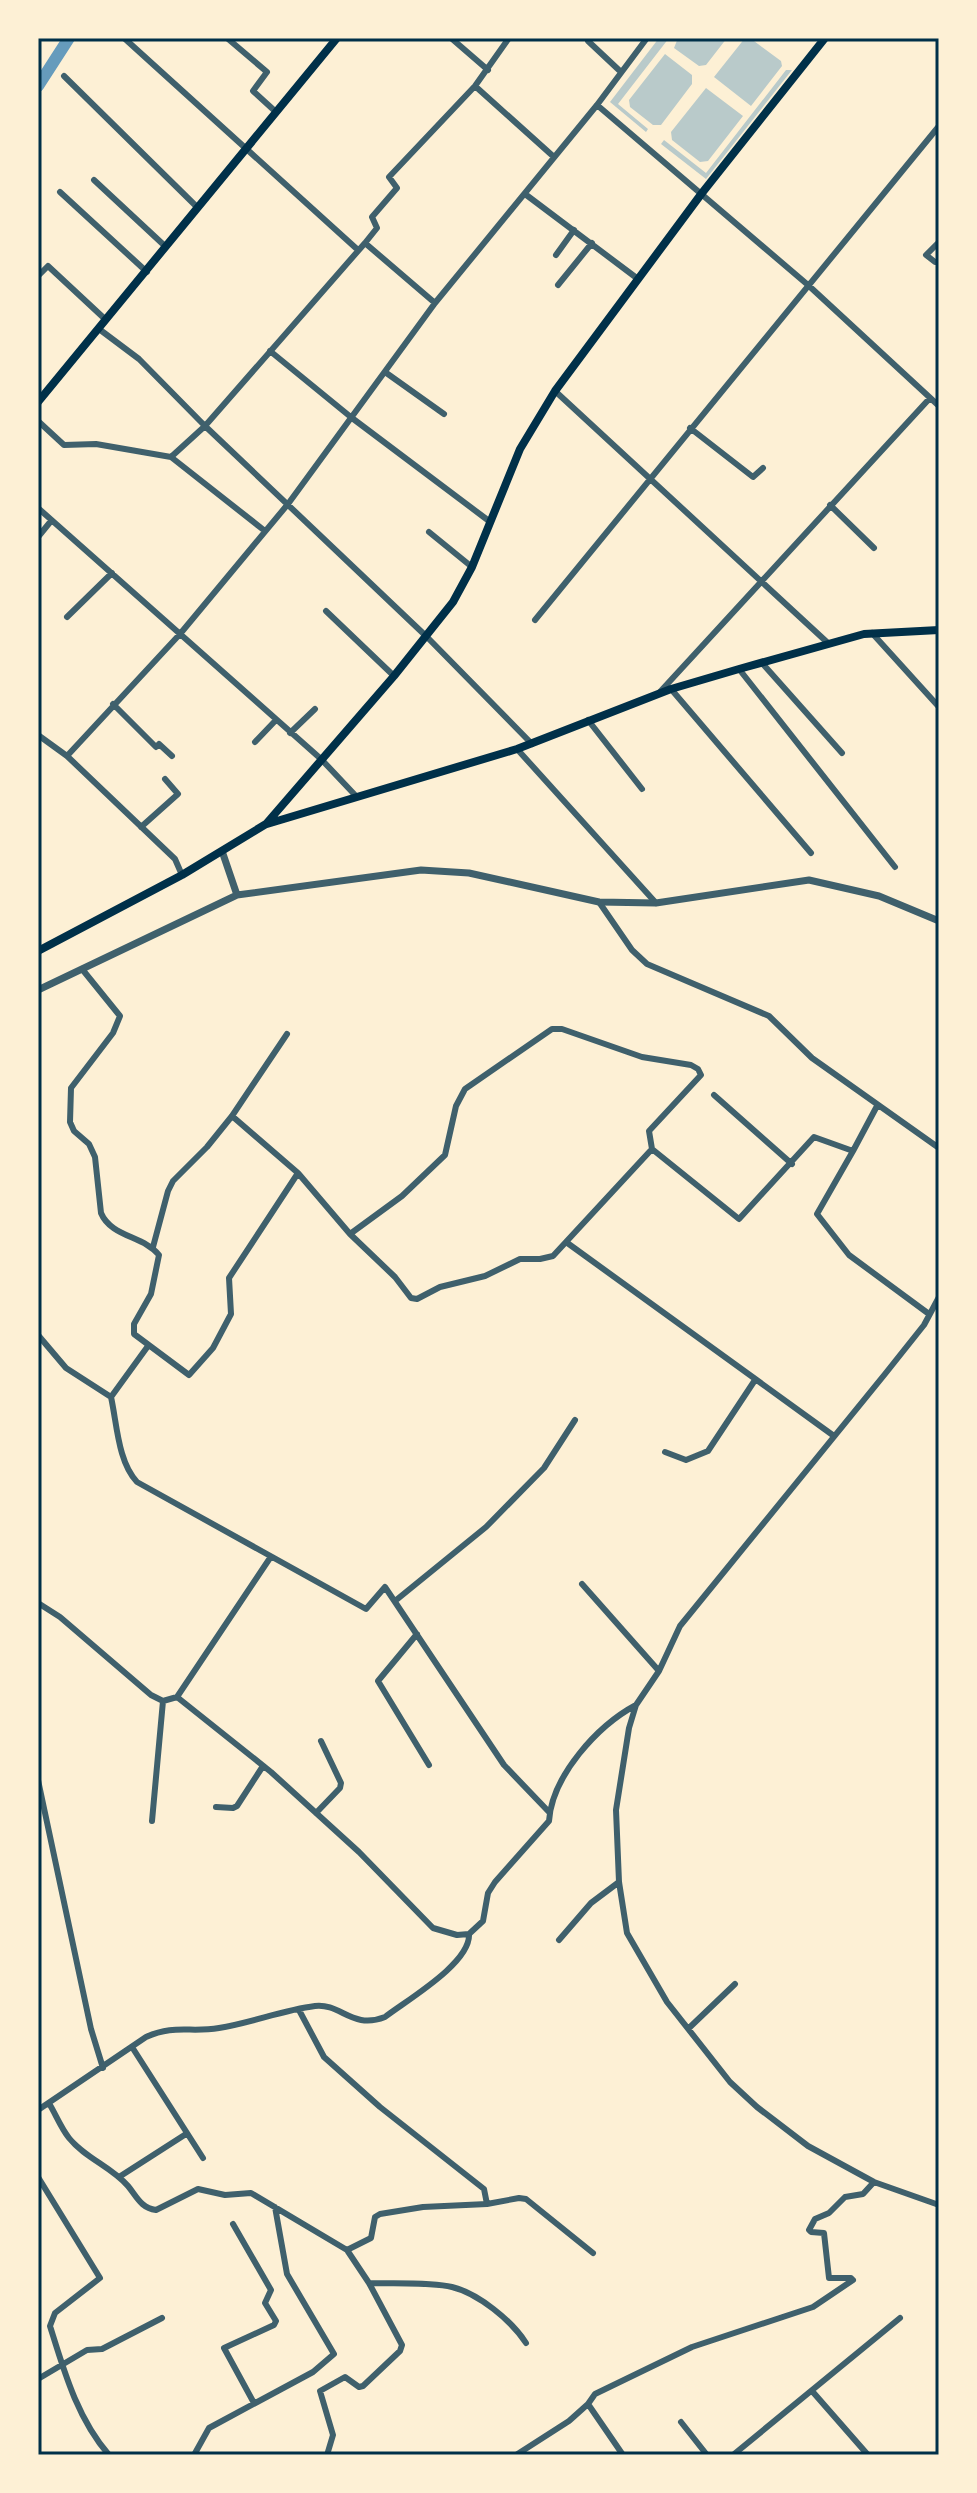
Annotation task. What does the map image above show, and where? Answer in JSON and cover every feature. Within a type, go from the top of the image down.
[{"type":"main road","points":[[38,402],[337,38]]},
{"type":"main road","points":[[266,824],[427,637],[453,602],[472,567],[520,449],[555,391],[702,193],[825,38]]},
{"type":"main road","points":[[38,951],[182,875],[266,824],[517,749],[671,689],[739,669],[872,633],[939,630]]},
{"type":"street","points":[[124,38],[358,250]]},
{"type":"street","points":[[227,38],[267,72],[253,91],[276,112]]},
{"type":"street","points":[[451,38],[488,70]]},
{"type":"street","points":[[171,457],[205,426],[378,227],[372,217],[397,188],[389,177],[475,86],[509,38]]},
{"type":"street","points":[[67,756],[180,634],[288,504],[435,303],[597,105],[647,38]]},
{"type":"street","points":[[588,41],[621,72]]},
{"type":"street","points":[[64,76],[198,208]]},
{"type":"street","points":[[475,86],[554,157]]},
{"type":"street","points":[[597,105],[808,285],[939,406]]},
{"type":"street","points":[[535,620],[939,126]]},
{"type":"street","points":[[94,180],[166,247]]},
{"type":"street","points":[[60,192],[147,272]]},
{"type":"street","points":[[525,194],[638,279]]},
{"type":"street","points":[[556,255],[574,230]]},
{"type":"street","points":[[939,242],[926,255],[939,262]]},
{"type":"street","points":[[365,243],[435,303]]},
{"type":"street","points":[[558,285],[592,243]]},
{"type":"street","points":[[38,276],[48,266],[106,320]]},
{"type":"street","points":[[99,329],[139,359],[427,637],[532,744]]},
{"type":"street","points":[[270,351],[352,418],[489,521]]},
{"type":"street","points":[[385,372],[444,414]]},
{"type":"street","points":[[555,391],[829,644]]},
{"type":"street","points":[[658,694],[930,398]]},
{"type":"street","points":[[38,421],[64,445],[96,444],[171,457],[265,531]]},
{"type":"street","points":[[690,428],[753,477],[763,468]]},
{"type":"street","points":[[830,505],[874,548]]},
{"type":"street","points":[[38,508],[321,759],[355,795]]},
{"type":"street","points":[[38,537],[51,521]]},
{"type":"street","points":[[429,532],[472,567]]},
{"type":"street","points":[[67,617],[112,573]]},
{"type":"street","points":[[326,611],[394,676]]},
{"type":"street","points":[[872,633],[939,707]]},
{"type":"street","points":[[762,663],[842,753]]},
{"type":"street","points":[[739,669],[895,867]]},
{"type":"street","points":[[671,689],[811,853]]},
{"type":"street","points":[[113,704],[156,747],[159,744],[172,756]]},
{"type":"street","points":[[290,733],[315,709]]},
{"type":"street","points":[[255,742],[276,720]]},
{"type":"street","points":[[588,720],[642,789]]},
{"type":"street","points":[[38,735],[67,756],[175,859],[182,875]]},
{"type":"street","points":[[517,749],[656,903]]},
{"type":"street","points":[[141,827],[178,794],[165,779]]},
{"type":"street","points":[[222,851],[237,895]]},
{"type":"street","points":[[38,990],[237,895],[373,875],[444,870],[599,902],[656,903],[809,880],[879,896],[937,918]]},
{"type":"street","points":[[599,902],[639,958],[769,1016],[812,1058],[939,1148]]},
{"type":"street","points":[[82,969],[120,1016],[113,1033],[71,1088],[70,1122],[74,1131],[89,1144],[95,1157],[104,1221],[153,1247],[159,1255],[151,1294],[134,1324],[134,1334],[189,1375],[213,1348],[231,1314],[229,1278],[298,1173]]},
{"type":"street","points":[[350,1234],[402,1196],[445,1155],[456,1106],[465,1089],[552,1029],[562,1029],[642,1057],[691,1065],[698,1069],[701,1075],[649,1131],[652,1149],[739,1219],[814,1137],[853,1151]]},
{"type":"street","points":[[153,1247],[173,1181],[232,1116],[287,1034]]},
{"type":"street","points":[[714,1095],[792,1164]]},
{"type":"street","points":[[877,1106],[817,1214],[849,1255],[929,1314]]},
{"type":"street","points":[[232,1116],[298,1173],[350,1234],[395,1277],[411,1298],[417,1299],[440,1287],[485,1276],[520,1259],[553,1256],[652,1149]]},
{"type":"street","points":[[566,1242],[834,1436]]},
{"type":"street","points":[[939,1297],[895,1362],[680,1626],[659,1671],[636,1705],[629,1728],[616,1810],[619,1882],[627,1933],[661,1992],[730,2082],[808,2146],[874,2182],[939,2205]]},
{"type":"street","points":[[38,1335],[66,1368],[111,1397],[125,1462],[137,1482],[366,1609],[385,1587],[504,1765],[549,1812]]},
{"type":"street","points":[[111,1397],[148,1346]]},
{"type":"street","points":[[665,1452],[686,1460],[708,1451],[755,1380]]},
{"type":"street","points":[[395,1601],[486,1527],[544,1468],[575,1420]]},
{"type":"street","points":[[38,1603],[60,1617],[151,1695],[163,1701],[177,1697],[270,1558]]},
{"type":"street","points":[[582,1584],[659,1671]]},
{"type":"street","points":[[417,1634],[378,1681],[429,1765]]},
{"type":"street","points":[[177,1697],[316,1813],[433,1928],[457,1935],[469,1934],[483,1921],[488,1893],[549,1821],[549,1812],[571,1764],[616,1716],[636,1705]]},
{"type":"street","points":[[152,1821],[163,1701]]},
{"type":"street","points":[[316,1813],[340,1788],[341,1783],[321,1741]]},
{"type":"street","points":[[216,1807],[237,1806],[263,1766]]},
{"type":"street","points":[[38,1780],[91,2029],[103,2068]]},
{"type":"street","points":[[559,1940],[591,1903],[619,1882]]},
{"type":"street","points":[[38,2110],[163,2029],[216,2029],[318,2005],[359,2021],[373,2022],[385,2017],[459,1960],[470,1943],[469,1934]]},
{"type":"street","points":[[689,2028],[735,1984]]},
{"type":"street","points":[[299,2010],[324,2057],[380,2107],[484,2189],[487,2204]]},
{"type":"street","points":[[132,2047],[203,2158]]},
{"type":"street","points":[[50,2105],[69,2137],[85,2153],[119,2177],[150,2210],[156,2210],[198,2189],[225,2195],[251,2193],[347,2250],[369,2283],[402,2345],[400,2351],[363,2386],[359,2387],[345,2377],[320,2391]]},
{"type":"street","points":[[119,2177],[186,2134]]},
{"type":"street","points":[[38,2177],[100,2278],[51,2318],[50,2326],[87,2426],[109,2455]]},
{"type":"street","points":[[516,2455],[569,2421],[595,2394],[692,2347],[813,2307],[853,2280],[829,2278],[824,2233],[809,2230],[815,2219],[829,2213],[845,2197],[863,2194],[874,2182]]},
{"type":"street","points":[[347,2250],[371,2238],[375,2217],[380,2214],[519,2198],[526,2199],[593,2253]]},
{"type":"street","points":[[194,2455],[209,2428],[313,2372],[334,2354],[287,2274],[275,2207]]},
{"type":"street","points":[[233,2224],[271,2290],[265,2303],[276,2321],[274,2325],[224,2348],[254,2403]]},
{"type":"street","points":[[369,2283],[453,2287],[494,2309],[514,2326],[526,2343]]},
{"type":"street","points":[[38,2379],[87,2350],[102,2349],[162,2318]]},
{"type":"street","points":[[733,2455],[900,2318]]},
{"type":"street","points":[[313,2372],[333,2435],[327,2455]]},
{"type":"street","points":[[812,2391],[868,2455]]},
{"type":"street","points":[[588,2404],[623,2455]]},
{"type":"street","points":[[681,2422],[707,2455]]},
{"type":"shaded area","points":[[659,38],[669,38],[618,104],[648,129],[646,132],[610,102]]},
{"type":"shaded area","points":[[678,38],[727,38],[706,65],[699,66],[674,48]]},
{"type":"shaded area","points":[[745,38],[750,38],[781,61],[782,66],[751,106],[714,77]]},
{"type":"shaded area","points":[[665,54],[692,75],[692,84],[661,125],[653,125],[630,107],[629,100]]},
{"type":"shaded area","points":[[786,70],[792,70],[706,179],[661,144],[664,140],[706,173]]},
{"type":"shaded area","points":[[706,88],[743,116],[708,161],[700,162],[672,140],[671,132]]},
{"type":"waterway","points":[[38,86],[69,38]]}]
